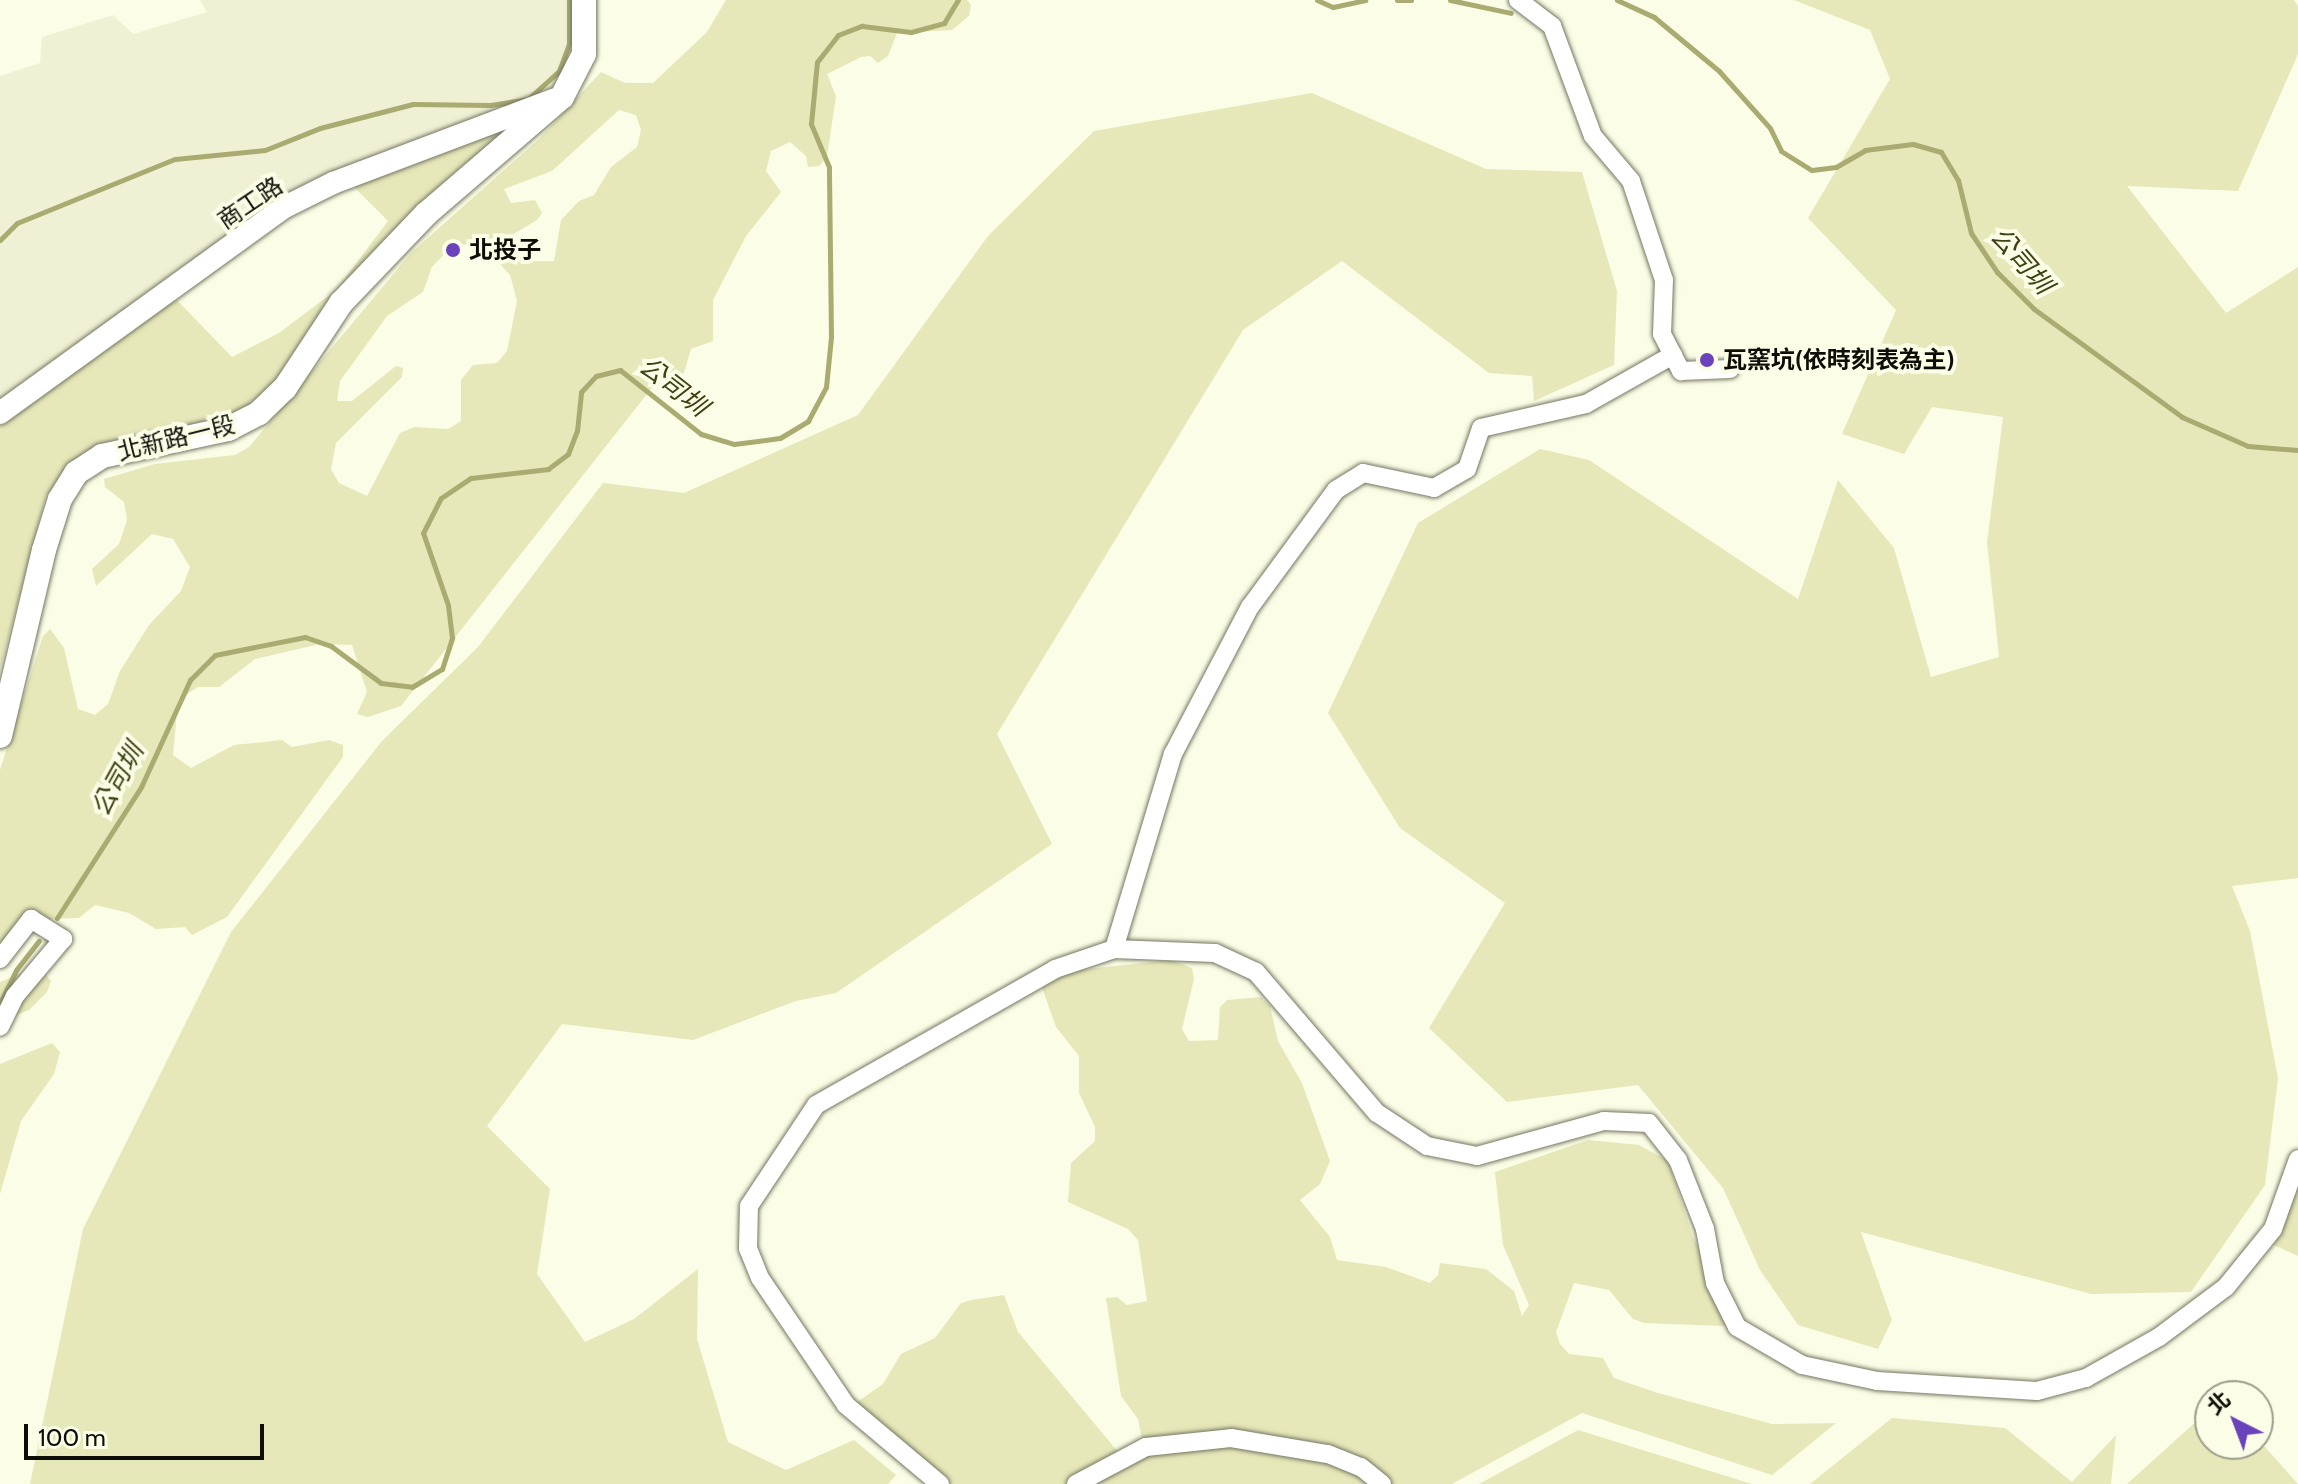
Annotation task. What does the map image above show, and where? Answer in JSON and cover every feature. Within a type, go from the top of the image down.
[{"type":"main road","points":[[562,97],[584,54],[584,0]]},
{"type":"main road","name":"北新路一段","points":[[0,736],[44,550],[60,499],[76,473],[102,456],[228,429],[259,413],[285,388],[341,303],[362,280],[426,214],[562,97]]},
{"type":"street","points":[[1518,0],[1552,26],[1593,136],[1631,181],[1664,280],[1662,334],[1681,371],[1730,369]]},
{"type":"street","name":"商工路","points":[[0,413],[285,207],[333,183],[562,97]]},
{"type":"street","points":[[1114,949],[1173,754],[1250,607],[1336,490],[1363,473],[1434,488],[1467,469],[1481,428],[1586,404],[1673,355]]},
{"type":"street","points":[[0,959],[31,919],[63,939],[15,996],[0,1027]]},
{"type":"street","points":[[940,1484],[846,1405],[768,1291],[748,1249],[749,1206],[816,1105],[1055,969],[1114,949],[1215,953],[1256,972],[1377,1113],[1427,1146],[1477,1156],[1604,1121],[1649,1123],[1678,1160],[1705,1229],[1715,1283],[1737,1327],[1802,1365],[1877,1381],[2037,1391],[2086,1378],[2159,1337],[2226,1287],[2273,1229],[2298,1159]]},
{"type":"street","points":[[1076,1484],[1146,1447],[1231,1438],[1328,1454],[1361,1467],[1382,1484]]},
{"type":"shaded area","points":[[200,0],[581,0],[589,47],[557,95],[349,182],[274,222],[0,421],[0,76],[40,63],[42,37],[113,15],[133,34],[207,12]]},
{"type":"shaded area","points":[[726,0],[967,0],[971,5],[969,16],[952,30],[897,33],[888,56],[878,63],[870,56],[861,57],[827,74],[836,96],[827,157],[819,166],[808,167],[806,156],[790,142],[771,151],[766,171],[781,192],[746,236],[713,300],[713,341],[691,349],[684,373],[651,389],[401,706],[368,717],[357,714],[367,692],[352,645],[320,644],[255,659],[219,687],[198,687],[178,700],[173,755],[191,768],[234,745],[282,740],[292,747],[329,740],[343,745],[343,757],[227,917],[192,935],[185,927],[156,929],[129,913],[95,905],[79,918],[49,919],[0,951],[0,770],[43,636],[50,629],[64,648],[78,709],[95,715],[108,704],[120,671],[149,625],[181,591],[190,567],[173,539],[152,534],[96,586],[92,569],[119,544],[127,520],[124,502],[105,487],[104,479],[155,464],[235,455],[249,447],[411,253],[539,139],[601,72],[625,83],[653,83],[707,32]],"holes":[[[619,110],[636,115],[641,130],[637,147],[611,167],[594,195],[579,201],[561,220],[554,261],[498,262],[510,275],[517,301],[507,351],[497,363],[473,365],[461,380],[461,421],[448,429],[414,427],[400,433],[367,496],[339,483],[331,469],[336,443],[402,377],[403,368],[396,366],[352,401],[337,401],[340,381],[387,316],[423,292],[432,267],[452,246],[504,240],[537,220],[542,213],[535,200],[511,203],[504,189],[552,171]]]},
{"type":"shaded area","points":[[1794,0],[2294,0],[2298,6],[2298,54],[2238,191],[2127,186],[2226,313],[2298,267],[2298,878],[2232,886],[2250,931],[2278,1078],[2265,1185],[2191,1292],[2091,1294],[1861,1232],[1892,1320],[1878,1349],[1798,1325],[1760,1270],[1723,1188],[1638,1085],[1507,1102],[1429,1028],[1505,903],[1400,828],[1328,713],[1418,523],[1540,449],[1589,460],[1798,599],[1838,480],[1894,548],[1931,677],[1999,657],[1987,542],[2003,417],[1932,407],[1904,454],[1842,434],[1896,310],[1808,218],[1890,79],[1870,30]]},
{"type":"shaded area","points":[[1312,93],[1486,169],[1582,172],[1617,291],[1614,365],[1534,401],[1532,376],[1489,373],[1342,261],[1243,330],[997,734],[1052,844],[836,993],[796,1001],[693,1040],[562,1024],[487,1126],[550,1189],[537,1274],[585,1342],[634,1319],[698,1269],[697,1339],[728,1442],[786,1470],[854,1440],[896,1475],[888,1484],[30,1484],[83,1229],[231,932],[382,741],[478,647],[603,483],[684,493],[858,415],[988,236],[1094,131]]},
{"type":"shaded area","points":[[557,95],[249,416],[96,450],[46,496],[0,670],[0,421],[171,294],[232,357],[279,333],[336,290],[388,221],[349,182]]},
{"type":"shaded area","points":[[1171,960],[1192,968],[1194,979],[1182,1029],[1189,1041],[1218,1040],[1220,1007],[1227,1000],[1261,997],[1270,1006],[1278,1041],[1302,1083],[1330,1161],[1320,1184],[1300,1200],[1330,1237],[1337,1260],[1386,1267],[1430,1283],[1438,1275],[1440,1263],[1486,1269],[1514,1291],[1522,1316],[1529,1305],[1503,1245],[1495,1172],[1588,1140],[1639,1145],[1668,1161],[1693,1237],[1733,1319],[1724,1326],[1644,1323],[1633,1319],[1609,1290],[1574,1283],[1556,1332],[1560,1344],[1569,1354],[1603,1358],[1614,1378],[1658,1393],[1772,1424],[1836,1423],[1772,1475],[1582,1413],[1452,1484],[939,1484],[853,1405],[883,1384],[901,1354],[935,1338],[961,1303],[972,1300],[1004,1295],[1018,1332],[1124,1459],[1142,1440],[1138,1419],[1121,1396],[1106,1298],[1117,1297],[1127,1305],[1147,1301],[1138,1240],[1128,1229],[1068,1202],[1071,1163],[1095,1141],[1095,1127],[1079,1093],[1079,1056],[1056,1027],[1040,982],[1059,972]]},
{"type":"shaded area","points":[[30,969],[43,971],[51,981],[47,992],[29,1010],[0,1021],[0,982]]},
{"type":"shaded area","points":[[52,1043],[60,1052],[54,1074],[21,1121],[0,1194],[0,1064]]},
{"type":"shaded area","points":[[2298,1173],[2298,1256],[2274,1245]]},
{"type":"shaded area","points":[[1892,1418],[2005,1428],[2072,1482],[2116,1435],[2111,1484],[1810,1484]]},
{"type":"shaded area","points":[[2194,1423],[2194,1460],[2274,1460],[2274,1457],[2298,1484],[2127,1484]]},
{"type":"shaded area","points":[[1578,1430],[1752,1484],[1479,1484]]},
{"type":"waterway","name":"公司圳","points":[[0,240],[17,223],[175,159],[265,150],[320,128],[413,104],[490,105],[528,99],[559,71],[569,44],[569,0]]},
{"type":"waterway","name":"公司圳","points":[[57,918],[141,787],[190,680],[215,655],[305,637],[331,646],[381,683],[412,687],[442,669],[452,638],[448,605],[423,533],[441,498],[471,478],[548,469],[568,454],[577,431],[581,392],[596,376],[620,370],[701,434],[734,444],[780,438],[808,421],[826,387],[831,337],[829,167],[811,124],[817,62],[838,35],[862,26],[911,32],[944,23],[958,0]]},
{"type":"waterway","name":"公司圳","points":[[1317,0],[1333,7],[1365,0]]},
{"type":"waterway","name":"公司圳","points":[[1397,0],[1411,0]]},
{"type":"waterway","name":"公司圳","points":[[1450,0],[1511,13]]},
{"type":"waterway","name":"公司圳","points":[[1617,0],[1654,17],[1719,71],[1770,128],[1781,151],[1812,170],[1836,167],[1865,150],[1913,144],[1941,152],[1958,180],[1971,233],[1997,272],[2034,309],[2182,417],[2248,446],[2298,450]]},
{"type":"waterway","name":"公司圳","points":[[0,1003],[16,970],[39,941]]},
{"type":"place","name":"北投子","points":[[453,250]]},
{"type":"place","name":"瓦窯坑(依時刻表為主)","points":[[1707,360]]}]
